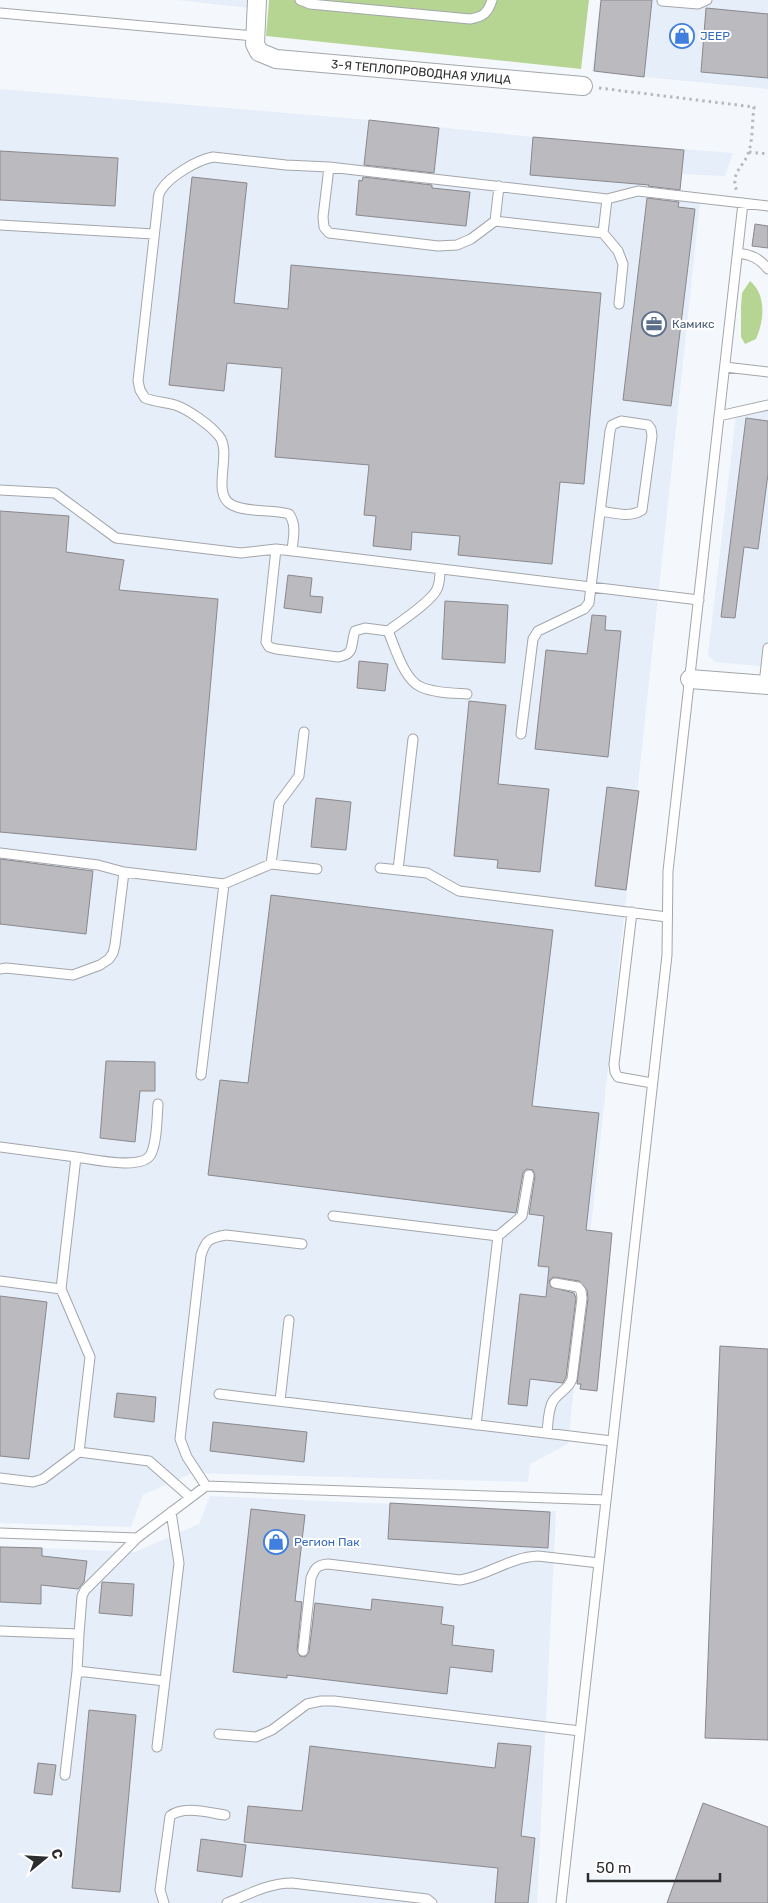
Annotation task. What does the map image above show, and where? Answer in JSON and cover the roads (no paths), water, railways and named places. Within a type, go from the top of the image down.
[{"type":"street","points":[[257,44],[258,0]]},
{"type":"street","name":"3-Я ТЕПЛОПРОВОДНАЯ УЛИЦА","points":[[257,44],[276,59],[583,86]]},
{"type":"street","points":[[690,679],[766,684]]},
{"type":"lane","points":[[300,0],[310,4],[470,18],[480,17],[488,10],[492,0]]},
{"type":"lane","points":[[662,1],[698,4],[707,0]]},
{"type":"lane","points":[[0,13],[257,44]]},
{"type":"lane","points":[[292,551],[294,529],[293,519],[289,514],[230,504],[225,496],[221,482],[224,445],[220,437],[178,405],[145,398],[140,390],[138,380],[160,191],[191,164],[213,157],[286,165],[329,167],[607,199],[638,192],[768,206]]},
{"type":"lane","points":[[329,167],[323,217],[324,226],[329,233],[448,246],[457,245],[471,239],[495,221],[603,234],[618,251],[623,264],[619,304]]},
{"type":"lane","points":[[495,221],[499,186]]},
{"type":"lane","points":[[603,234],[607,199]]},
{"type":"lane","points":[[560,1903],[667,955],[668,870],[743,203]]},
{"type":"lane","points":[[0,225],[154,234]]},
{"type":"lane","points":[[738,253],[753,255],[768,269]]},
{"type":"lane","points":[[725,367],[768,372]]},
{"type":"lane","points":[[719,416],[768,405]]},
{"type":"lane","points":[[521,734],[533,639],[538,631],[584,609],[589,603],[612,425],[621,421],[648,425],[652,436],[642,510],[637,514],[630,515],[601,511]]},
{"type":"lane","points":[[0,490],[55,493],[116,538],[241,553],[276,549],[699,600]]},
{"type":"lane","points":[[276,549],[266,635],[266,642],[269,647],[276,650],[338,657],[345,656],[350,653],[355,632],[359,629],[388,631],[434,594],[438,588],[440,569]]},
{"type":"lane","points":[[388,631],[405,672],[419,687],[429,690],[467,694]]},
{"type":"lane","points":[[766,684],[768,648]]},
{"type":"lane","points":[[271,864],[279,803],[299,776],[304,732]]},
{"type":"lane","points":[[398,870],[413,739]]},
{"type":"lane","points":[[0,853],[98,865],[124,872],[224,884],[271,864],[317,869]]},
{"type":"lane","points":[[380,868],[426,874],[459,891],[667,917]]},
{"type":"lane","points":[[0,969],[74,974],[109,960],[114,953],[124,872]]},
{"type":"lane","points":[[201,1075],[224,884]]},
{"type":"lane","points":[[632,912],[614,1064],[618,1077],[652,1082]]},
{"type":"lane","points":[[0,1148],[134,1164],[144,1161],[150,1156],[153,1148],[158,1104]]},
{"type":"lane","points":[[76,1157],[61,1289],[90,1357],[79,1452]]},
{"type":"lane","points":[[476,1425],[498,1236],[522,1216],[528,1175]]},
{"type":"lane","points":[[333,1216],[498,1236]]},
{"type":"lane","points":[[206,1486],[186,1456],[180,1439],[201,1255],[205,1243],[213,1237],[226,1235],[302,1244]]},
{"type":"lane","points":[[0,1282],[61,1289]]},
{"type":"lane","points":[[547,1433],[551,1404],[570,1384],[572,1379],[582,1298],[578,1287],[555,1283]]},
{"type":"lane","points":[[280,1401],[289,1320]]},
{"type":"lane","points":[[219,1394],[612,1441]]},
{"type":"lane","points":[[0,1478],[33,1482],[43,1479],[79,1452],[149,1460],[190,1497]]},
{"type":"lane","points":[[65,1775],[77,1671],[82,1596],[85,1590],[137,1538],[206,1486],[606,1500]]},
{"type":"lane","points":[[157,1747],[179,1563],[171,1512]]},
{"type":"lane","points":[[0,1533],[137,1538]]},
{"type":"lane","points":[[303,1651],[311,1578],[314,1569],[320,1565],[328,1564],[460,1580],[528,1556],[599,1563]]},
{"type":"lane","points":[[0,1631],[79,1634]]},
{"type":"lane","points":[[77,1671],[165,1682]]},
{"type":"lane","points":[[219,1734],[256,1737],[272,1730],[307,1704],[334,1701],[580,1731]]},
{"type":"lane","points":[[164,1903],[160,1890],[170,1816],[176,1811],[186,1810],[225,1815]]},
{"type":"lane","points":[[227,1903],[261,1888],[278,1883],[292,1883],[427,1900],[432,1903]]},
{"type":"place","name":"JEEP","points":[[682,36]]},
{"type":"place","name":"Камикс","points":[[654,324]]},
{"type":"place","name":"Регион Пак","points":[[276,1542]]}]
